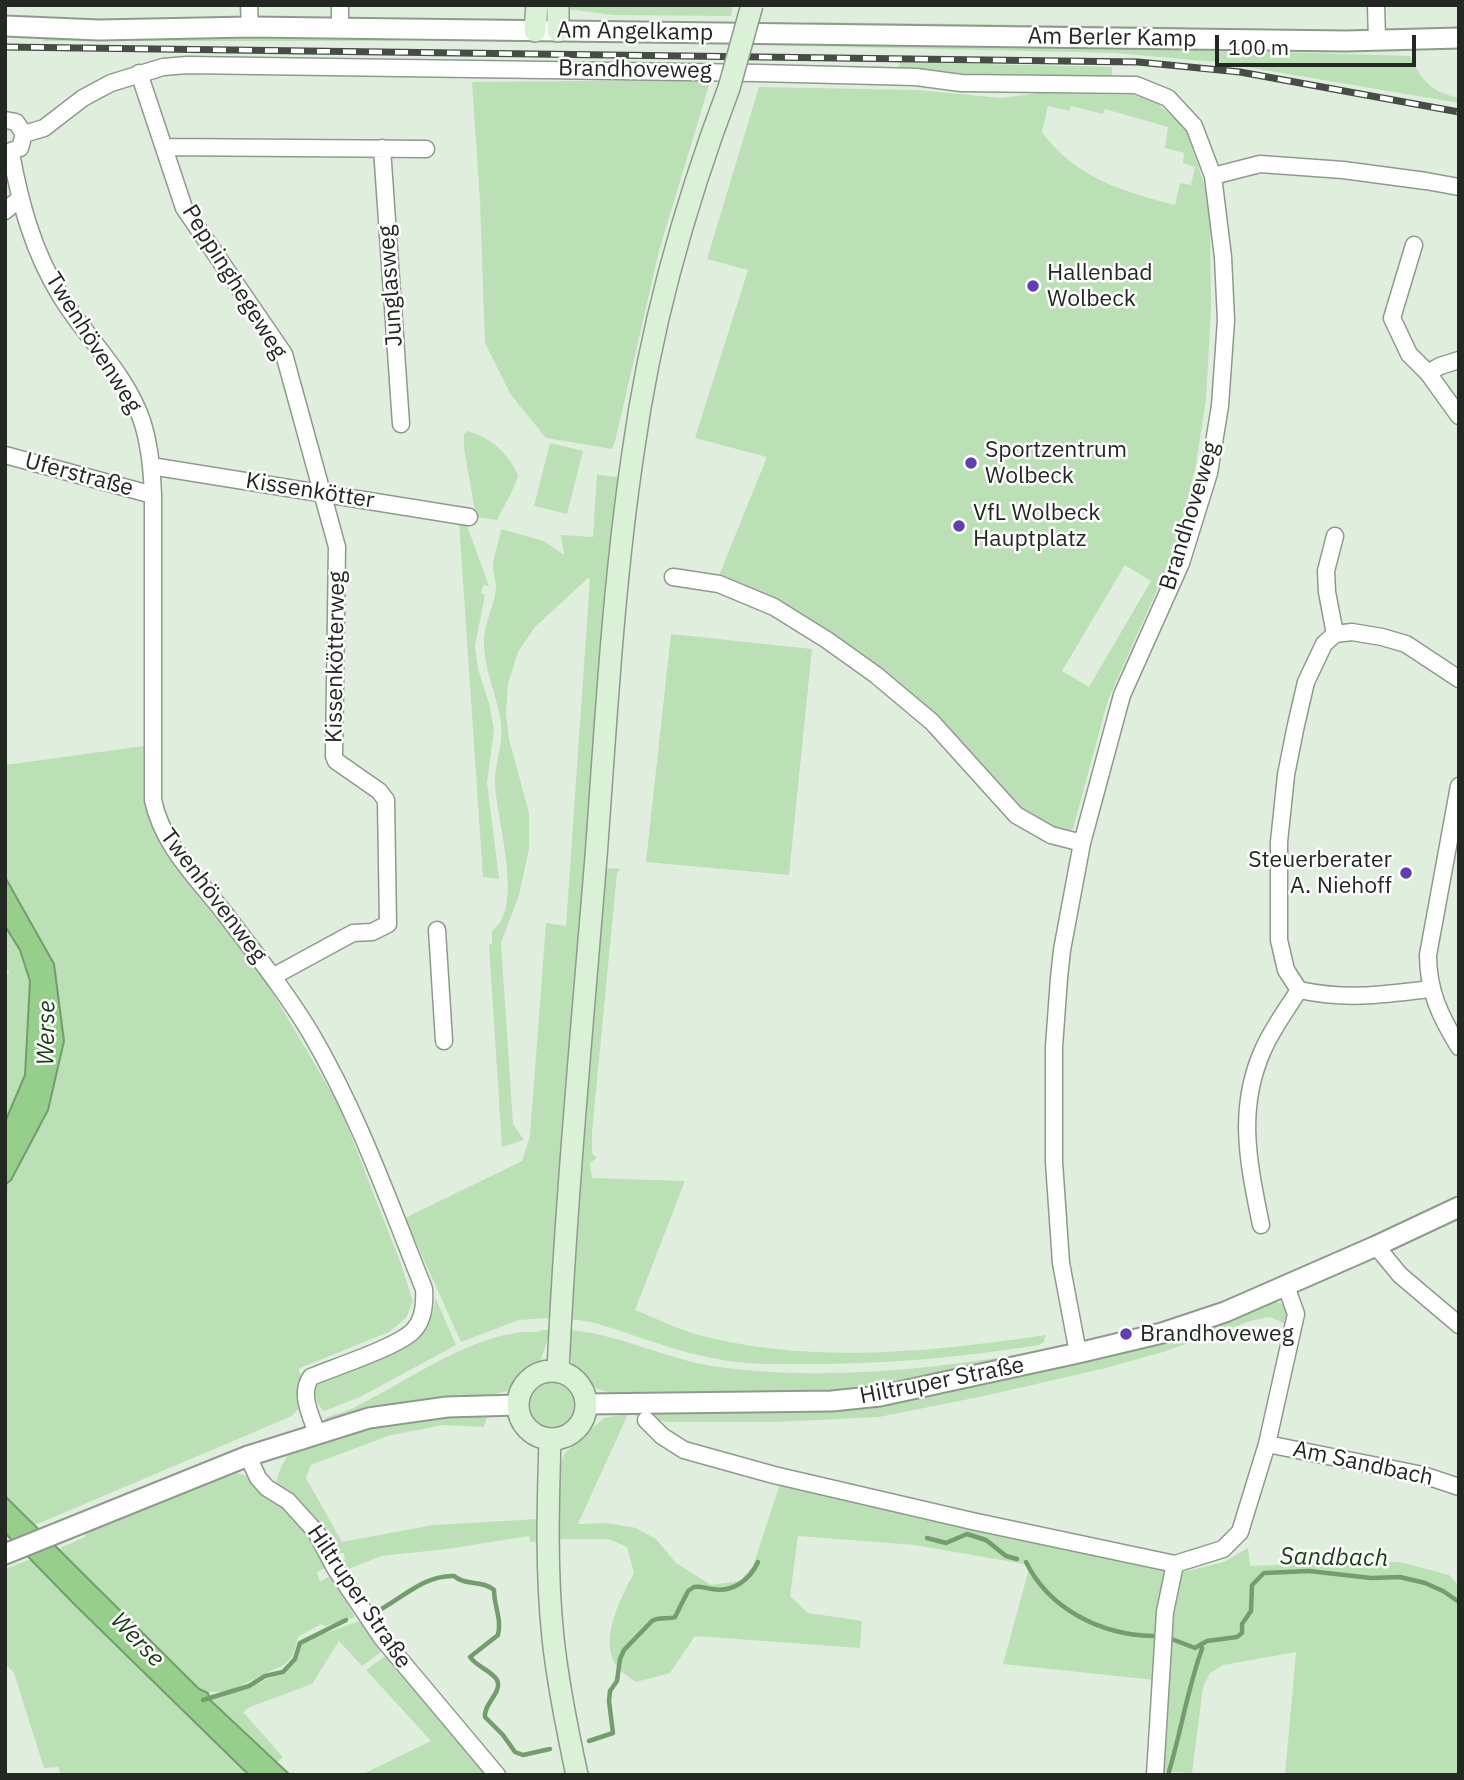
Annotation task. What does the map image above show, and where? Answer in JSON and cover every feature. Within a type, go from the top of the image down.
[{"type":"main road","points":[[535,31],[537,5]]},
{"type":"main road","points":[[558,5],[558,31]]},
{"type":"main road","points":[[558,1371],[564,1258],[599,810],[632,453],[648,365],[681,227],[729,88],[752,5]]},
{"type":"main road","points":[[546,1371],[569,1375],[578,1383],[587,1404],[585,1417],[577,1429],[569,1435],[550,1439],[538,1437],[529,1430],[520,1418],[518,1405],[526,1383],[546,1371]]},
{"type":"main road","points":[[550,1439],[548,1508],[553,1636],[577,1775]]},
{"type":"street","points":[[249,5],[250,27]]},
{"type":"street","points":[[340,5],[340,28]]},
{"type":"street","points":[[1376,5],[1377,40]]},
{"type":"street","name":"Am Angelkamp","points":[[5,26],[99,30],[250,27],[930,35]]},
{"type":"street","name":"Am Berler Kamp","points":[[930,35],[1377,40],[1459,38]]},
{"type":"street","name":"Brandhoveweg","points":[[24,134],[44,128],[83,99],[111,83],[139,73],[187,65],[516,68],[916,77],[961,83],[1136,85],[1168,98],[1194,126],[1213,176],[1223,257],[1226,320],[1220,406],[1211,461],[1181,563],[1122,695],[1082,843],[1062,950],[1054,1047],[1054,1161],[1061,1263],[1078,1353]]},
{"type":"street","name":"Peppinghegeweg","points":[[139,73],[184,208],[284,354],[321,493]]},
{"type":"street","points":[[5,120],[16,122],[24,134]]},
{"type":"street","name":"Twenhövenweg","points":[[24,134],[20,148],[8,153],[19,199],[40,257],[60,295],[125,386],[141,419],[149,447],[153,495],[152,800],[156,817],[170,845],[274,976],[310,1032],[351,1107],[424,1289],[422,1315],[413,1331],[394,1343],[311,1377],[305,1385],[305,1396],[317,1434]]},
{"type":"street","points":[[164,146],[426,149]]},
{"type":"street","name":"Junglasweg","points":[[382,148],[401,424]]},
{"type":"street","points":[[1213,176],[1260,164],[1343,170],[1459,187]]},
{"type":"street","points":[[5,211],[19,199]]},
{"type":"street","points":[[1414,246],[1392,318],[1409,354],[1428,373],[1459,416]]},
{"type":"street","points":[[1428,373],[1459,360]]},
{"type":"street","name":"Uferstraße","points":[[5,454],[153,495]]},
{"type":"street","name":"Kissenkötter","points":[[151,466],[469,517]]},
{"type":"street","name":"Kissenkötterweg","points":[[274,976],[353,933],[372,932],[388,925],[386,800],[379,791],[336,761],[334,756],[337,547],[321,493]]},
{"type":"street","points":[[1335,536],[1326,571],[1335,634]]},
{"type":"street","points":[[673,577],[719,584],[774,607],[856,661],[932,722],[1016,815],[1051,835],[1082,843]]},
{"type":"street","points":[[1430,989],[1362,997],[1330,996],[1299,990],[1286,970],[1279,940],[1279,842],[1286,775],[1306,682],[1324,644],[1335,634],[1352,632],[1406,644],[1459,679]]},
{"type":"street","points":[[1459,786],[1427,955],[1430,989],[1441,1019],[1459,1047]]},
{"type":"street","points":[[437,930],[444,1041]]},
{"type":"street","points":[[1261,1225],[1247,1156],[1246,1119],[1251,1088],[1264,1047],[1299,990]]},
{"type":"street","name":"Hiltruper Straße","points":[[587,1404],[832,1401],[880,1396],[1078,1353],[1171,1330],[1225,1312],[1459,1207]]},
{"type":"street","points":[[1376,1246],[1400,1275],[1459,1325]]},
{"type":"street","points":[[646,1420],[662,1436],[684,1450],[774,1475],[1175,1564],[1223,1549],[1240,1532],[1267,1444],[1296,1314],[1286,1286]]},
{"type":"street","points":[[5,1554],[248,1456],[369,1418],[447,1407],[518,1405]]},
{"type":"street","name":"Am Sandbach","points":[[1267,1444],[1423,1475],[1459,1487]]},
{"type":"street","name":"Hiltruper Straße","points":[[248,1456],[258,1478],[267,1488],[288,1501],[316,1532],[335,1568],[382,1638],[497,1775]]},
{"type":"street","points":[[1155,1775],[1165,1612],[1175,1564]]},
{"type":"shaded area","points":[[566,5],[733,5],[731,16],[613,15],[568,9]]},
{"type":"shaded area","points":[[810,22],[1186,27],[1186,30],[813,26]]},
{"type":"shaded area","points":[[44,36],[349,37],[403,41],[43,41]]},
{"type":"shaded area","points":[[759,42],[1219,47],[1219,50],[1410,56],[1428,84],[1459,98],[1459,103],[1217,62],[1115,53],[758,45]]},
{"type":"shaded area","points":[[900,62],[1112,67],[1112,78],[966,77],[898,69]]},
{"type":"shaded area","points":[[472,82],[710,82],[659,251],[615,442],[612,449],[546,438],[511,395],[485,343],[480,200]]},
{"type":"shaded area","name":"Sportzentrum Wolbeck","points":[[759,87],[917,90],[1001,98],[1040,93],[1134,95],[1157,103],[1186,129],[1204,183],[1210,217],[1211,310],[1206,400],[1195,470],[1174,552],[1108,700],[1073,829],[1067,831],[1050,827],[1018,808],[876,675],[719,584],[720,573],[767,457],[695,438],[748,270],[707,259]],"holes":[[[1048,106],[1070,111],[1071,106],[1103,114],[1105,109],[1168,127],[1165,148],[1184,153],[1183,163],[1195,167],[1191,185],[1180,183],[1175,205],[1101,180],[1069,161],[1042,132]],[[1125,565],[1151,581],[1089,687],[1062,671]]]},
{"type":"shaded area","points":[[467,431],[498,447],[518,475],[497,520],[476,517],[464,448],[464,435]]},
{"type":"shaded area","points":[[550,443],[583,451],[567,514],[534,506]]},
{"type":"shaded area","points":[[597,475],[619,477],[564,1117],[550,1318],[519,1320],[461,1342],[405,1218],[522,1161],[530,1136],[546,923],[566,926],[590,579],[535,627],[518,652],[508,684],[506,713],[509,739],[529,813],[529,849],[519,895],[501,943],[513,1124],[524,1140],[502,1147],[489,945],[492,944],[492,931],[502,919],[507,902],[508,882],[495,781],[501,723],[484,650],[486,626],[495,594],[494,561],[501,529],[544,541],[564,555],[561,535],[593,537]]},
{"type":"shaded area","points":[[459,522],[466,523],[489,586],[483,585],[481,593],[485,595],[475,646],[478,669],[494,729],[487,783],[499,879],[483,877]]},
{"type":"shaded area","points":[[671,634],[812,649],[789,875],[646,862]]},
{"type":"shaded area","points":[[144,746],[148,817],[164,850],[265,980],[339,1105],[413,1301],[406,1318],[389,1332],[300,1368],[298,1370],[302,1376],[298,1389],[298,1409],[292,1416],[35,1525],[5,1496],[5,1185],[11,1180],[48,1110],[54,964],[5,877],[5,765]]},
{"type":"shaded area","points":[[602,868],[621,869],[617,873],[592,1132],[592,1153],[597,1158],[590,1163],[592,1178],[685,1181],[635,1310],[695,1334],[782,1350],[914,1350],[1046,1335],[1044,1342],[1039,1345],[926,1359],[841,1364],[752,1363],[700,1355],[600,1324],[569,1319]]},
{"type":"shaded area","points":[[5,926],[20,950],[30,981],[25,1075],[5,1122],[5,978],[9,972],[5,965]]},
{"type":"shaded area","points":[[435,1297],[456,1345],[360,1397],[324,1411],[319,1406],[315,1392],[317,1385],[390,1355],[421,1334],[431,1318]]},
{"type":"shaded area","points":[[1271,1300],[1283,1304],[1292,1316],[1280,1354],[1285,1324],[1270,1317],[1106,1368],[879,1417],[776,1422],[668,1422],[628,1414],[578,1524],[607,1523],[636,1528],[656,1539],[676,1563],[711,1585],[740,1581],[753,1566],[780,1484],[1165,1568],[1158,1610],[1179,1573],[1224,1562],[1248,1548],[1250,1566],[1400,1562],[1449,1575],[1459,1586],[1459,1775],[1285,1775],[1296,1652],[1223,1665],[1210,1673],[1203,1687],[1192,1773],[1161,1771],[1155,1680],[1003,1664],[1030,1565],[915,1545],[798,1536],[790,1596],[808,1613],[862,1621],[860,1648],[695,1636],[670,1673],[636,1682],[618,1668],[612,1658],[610,1646],[613,1620],[634,1573],[627,1547],[609,1539],[556,1539],[558,1474],[564,1454],[604,1418],[627,1414],[627,1411],[825,1407]]},
{"type":"shaded area","points":[[551,1330],[540,1362],[507,1391],[485,1397],[331,1421],[325,1418],[352,1409],[468,1347],[492,1338]]},
{"type":"shaded area","points":[[569,1330],[607,1336],[699,1364],[801,1373],[927,1367],[1051,1349],[1041,1355],[861,1391],[633,1397],[603,1391],[583,1380],[572,1361]]},
{"type":"shaded area","points":[[552,1378],[562,1380],[570,1386],[576,1394],[576,1414],[570,1422],[562,1428],[552,1430],[542,1428],[534,1422],[528,1414],[526,1404],[528,1394],[534,1386],[542,1380]]},
{"type":"shaded area","points":[[440,1416],[487,1416],[484,1427],[443,1425],[388,1436],[311,1465],[306,1478],[342,1542],[433,1525],[538,1519],[539,1542],[530,1542],[529,1536],[381,1556],[344,1571],[341,1562],[345,1559],[344,1553],[332,1553],[276,1484],[286,1457],[324,1440],[390,1424]]},
{"type":"shaded area","points":[[233,1472],[246,1476],[261,1494],[276,1502],[309,1534],[327,1564],[326,1568],[317,1572],[320,1582],[330,1576],[335,1578],[355,1617],[325,1626],[321,1624],[298,1637],[291,1658],[285,1664],[232,1689],[215,1692],[199,1689],[58,1549],[85,1537],[85,1530]]},
{"type":"shaded area","points":[[31,1559],[249,1775],[61,1775],[58,1767],[44,1768],[14,1673],[5,1663],[5,1569]]},
{"type":"shaded area","points":[[359,1621],[385,1649],[362,1666],[339,1641],[312,1684],[243,1712],[283,1757],[277,1762],[210,1700],[283,1675],[298,1659],[302,1645],[307,1640]]},
{"type":"shaded area","points":[[389,1653],[491,1775],[361,1775],[431,1741],[366,1670]]},
{"type":"water","name":"Werse","points":[[5,877],[54,964],[64,1041],[48,1110],[11,1180],[5,1185],[5,1122],[25,1075],[30,981],[20,950],[5,926]]},
{"type":"water","name":"Werse","points":[[5,1496],[199,1689],[208,1693],[210,1700],[290,1775],[249,1775],[75,1605],[5,1533]]},
{"type":"waterway","name":"Sandbach","points":[[927,1538],[946,1543],[967,1534],[986,1540],[1006,1556],[1017,1559]]},
{"type":"waterway","name":"Sandbach","points":[[589,1741],[613,1733],[610,1691],[617,1681],[624,1650],[652,1621],[675,1617],[688,1591],[694,1587],[719,1590],[733,1587],[745,1580],[758,1562]]},
{"type":"waterway","name":"Sandbach","points":[[1026,1562],[1048,1593],[1079,1616],[1114,1631],[1153,1636]]},
{"type":"waterway","name":"Sandbach","points":[[1169,1638],[1195,1648],[1207,1641],[1237,1637],[1242,1633],[1242,1624],[1251,1611],[1252,1585],[1264,1573],[1309,1571],[1371,1578],[1400,1577],[1425,1583],[1459,1602]]},
{"type":"waterway","name":"Sandbach","points":[[376,1612],[432,1579],[454,1576],[494,1590],[498,1635],[470,1657],[497,1680],[497,1689],[487,1707],[485,1717],[515,1752],[523,1755],[550,1749]]},
{"type":"waterway","name":"Sandbach","points":[[203,1700],[249,1686],[265,1676],[283,1672],[295,1659],[300,1643],[346,1620]]},
{"type":"waterway","points":[[1168,1775],[1202,1649],[1201,1644]]},
{"type":"railway","points":[[5,47],[1138,62],[1240,72],[1459,112]]},
{"type":"place","name":"Hallenbad Wolbeck","points":[[1033,286]]},
{"type":"place","name":"Sportzentrum Wolbeck","points":[[971,463]]},
{"type":"place","name":"VfL Wolbeck Hauptplatz","points":[[959,526]]},
{"type":"place","name":"Steuerberater A. Niehoff","points":[[1406,873]]},
{"type":"place","name":"Brandhoveweg","points":[[1126,1334]]}]
